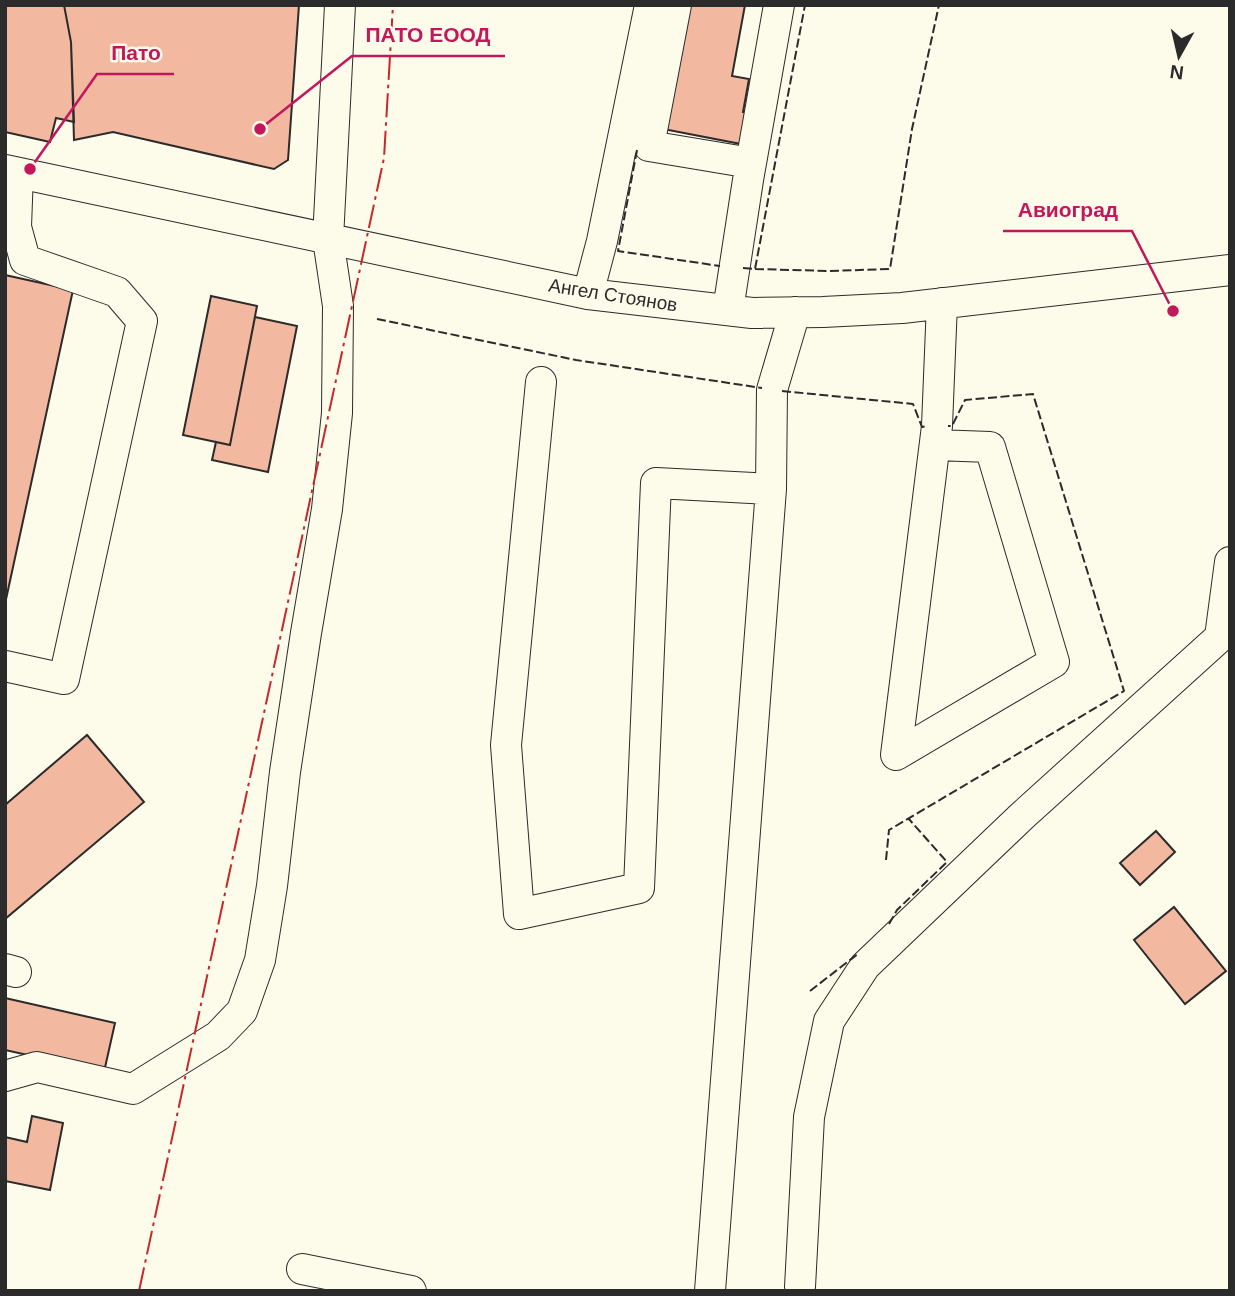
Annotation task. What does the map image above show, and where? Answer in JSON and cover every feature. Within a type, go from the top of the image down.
[{"type":"street","points":[[6,1081],[37,1067],[133,1089],[218,1036],[242,1011],[262,947],[304,647],[327,509],[337,413],[338,306],[328,239],[340,5]]},
{"type":"street","points":[[588,294],[602,241],[650,5]]},
{"type":"street","points":[[676,5],[649,146],[751,163]]},
{"type":"street","points":[[728,310],[779,5]]},
{"type":"street","points":[[5,666],[64,679],[142,321],[117,292],[25,260],[16,227],[11,172]]},
{"type":"street","name":"Ангел Стоянов","points":[[11,172],[588,294],[752,313],[902,308],[1230,270]]},
{"type":"street","points":[[935,445],[990,447],[1054,662],[896,755],[935,445],[942,303]]},
{"type":"street","points":[[709,1291],[771,489],[772,390],[795,312]]},
{"type":"street","points":[[541,382],[506,745],[519,914],[639,888],[656,483],[771,489]]},
{"type":"street","points":[[800,1287],[809,1117],[829,1021],[866,966],[1031,808],[1225,635],[1230,562]]},
{"type":"street","points":[[302,1269],[411,1291]]},
{"type":"building","points":[[5,5],[64,5],[71,42],[74,122],[56,118],[50,142],[5,132]]},
{"type":"building","points":[[64,5],[299,5],[288,160],[274,169],[113,132],[74,140],[71,42]]},
{"type":"building","points":[[686,5],[745,5],[732,76],[749,79],[743,112],[747,113],[741,144],[658,128]]},
{"type":"building","points":[[5,275],[73,290],[5,604]]},
{"type":"building","points":[[211,296],[257,306],[230,445],[183,435]]},
{"type":"building","points":[[255,317],[297,326],[268,472],[212,460],[216,442],[230,445]]},
{"type":"building","points":[[87,735],[144,802],[5,919],[5,805]]},
{"type":"building","points":[[1156,831],[1175,852],[1140,885],[1120,863]]},
{"type":"building","points":[[1174,907],[1226,971],[1185,1004],[1134,940]]},
{"type":"building","points":[[5,998],[115,1023],[104,1072],[5,1050]]},
{"type":"building","points":[[32,1116],[63,1123],[50,1190],[5,1181],[5,1137],[27,1142]]},
{"type":"fence","points":[[743,268],[755,269],[805,5]]},
{"type":"fence","points":[[755,269],[890,269],[912,129],[939,5]]},
{"type":"fence","points":[[637,150],[618,251],[720,266]]},
{"type":"fence","points":[[377,319],[576,360],[762,388]]},
{"type":"fence","points":[[782,391],[913,404],[922,427],[927,426]]},
{"type":"fence","points":[[886,860],[889,830],[1124,691],[1033,394],[965,400],[952,426],[948,426]]},
{"type":"fence","points":[[889,924],[897,910],[947,862],[908,818]]},
{"type":"fence","points":[[810,991],[859,953]]},
{"type":"power","points":[[139,1291],[384,158],[393,5]]},
{"type":"place","name":"ПАТО ЕООД","points":[[260,129]]},
{"type":"place","name":"Пато","points":[[30,169]]},
{"type":"place","name":"Авиоград","points":[[1173,311]]}]
